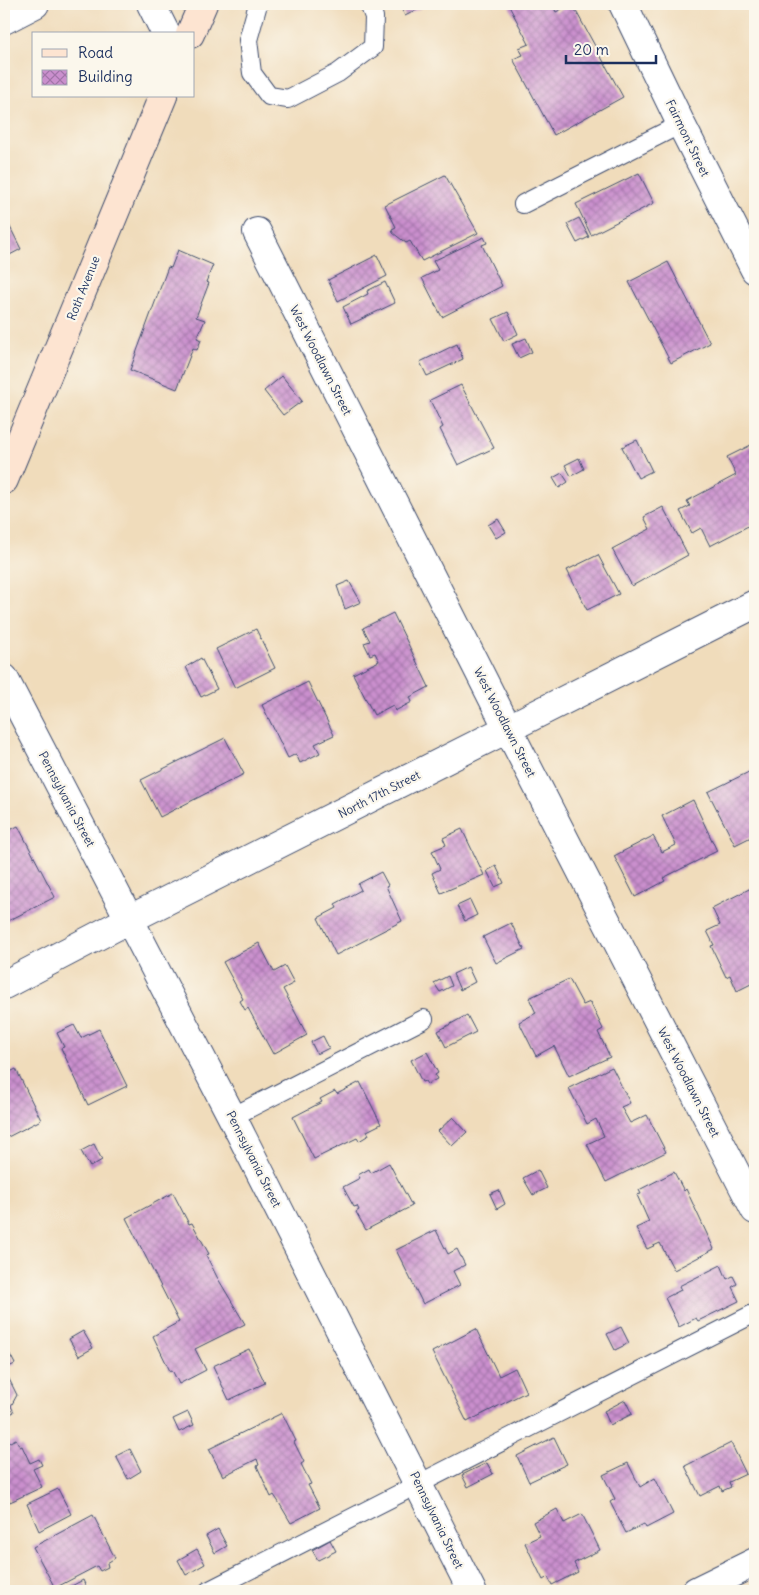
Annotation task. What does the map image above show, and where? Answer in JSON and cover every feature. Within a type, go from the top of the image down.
[{"type":"main road","points":[[191,32],[203,4]]},
{"type":"main road","name":"Roth Avenue","points":[[4,480],[162,98]]},
{"type":"street","points":[[4,20],[35,4]]},
{"type":"street","points":[[151,4],[165,32]]},
{"type":"street","name":"Fairmont Street","points":[[624,4],[681,124],[755,270]]},
{"type":"street","name":"West Woodlawn Street","points":[[257,232],[508,729],[755,1210]]},
{"type":"street","name":"North 17th Street","points":[[4,985],[130,919],[755,604]]},
{"type":"street","name":"Pennsylvania Street","points":[[4,678],[232,1117],[419,1483],[472,1591]]},
{"type":"street","points":[[696,1591],[755,1562]]},
{"type":"lane","points":[[258,4],[248,40],[252,73],[269,96],[288,99],[338,73],[373,47],[374,17],[369,4]]},
{"type":"lane","points":[[523,204],[681,124]]},
{"type":"lane","points":[[232,1117],[424,1019]]},
{"type":"lane","points":[[208,1591],[755,1313]]},
{"type":"building","points":[[399,4],[428,4],[405,16]]},
{"type":"building","points":[[513,4],[552,4],[556,12],[572,4],[623,97],[554,135],[513,59],[523,55],[519,48],[529,44],[509,6]]},
{"type":"building","points":[[639,173],[654,203],[591,235],[576,204]]},
{"type":"building","points":[[445,175],[478,233],[422,261],[410,241],[406,243],[393,233],[392,229],[396,227],[385,205]]},
{"type":"building","points":[[4,215],[21,249],[4,258]]},
{"type":"building","points":[[579,218],[589,237],[577,243],[567,224]]},
{"type":"building","points":[[484,237],[487,243],[482,245],[502,286],[442,317],[422,278],[438,270],[433,261]]},
{"type":"building","points":[[178,250],[213,265],[206,282],[209,283],[196,317],[205,320],[197,338],[201,340],[197,350],[193,348],[177,389],[130,370],[168,267],[171,268]]},
{"type":"building","points":[[377,255],[387,276],[338,301],[328,280]]},
{"type":"building","points":[[668,262],[710,343],[671,363],[629,282]]},
{"type":"building","points":[[385,282],[395,303],[351,324],[343,307],[368,294],[367,291]]},
{"type":"building","points":[[508,312],[518,334],[504,341],[493,319]]},
{"type":"building","points":[[526,338],[532,352],[519,358],[512,344]]},
{"type":"building","points":[[457,344],[463,359],[427,376],[420,362]]},
{"type":"building","points":[[282,376],[302,401],[283,415],[264,391]]},
{"type":"building","points":[[461,385],[494,448],[458,465],[440,429],[443,427],[430,400]]},
{"type":"building","points":[[637,440],[652,471],[638,478],[622,447]]},
{"type":"building","points":[[755,443],[755,517],[750,520],[752,524],[710,546],[701,528],[692,533],[680,511],[690,506],[687,501],[736,475],[727,457]]},
{"type":"building","points":[[579,458],[584,469],[571,476],[565,465]]},
{"type":"building","points":[[562,473],[568,482],[559,488],[553,478]]},
{"type":"building","points":[[663,507],[688,555],[632,586],[612,549],[650,529],[644,517]]},
{"type":"building","points":[[498,519],[506,532],[496,538],[488,525]]},
{"type":"building","points":[[598,555],[619,594],[587,610],[567,570]]},
{"type":"building","points":[[349,581],[361,602],[345,609],[337,586]]},
{"type":"building","points":[[393,613],[429,687],[410,697],[412,702],[395,711],[393,705],[374,715],[353,674],[379,661],[375,653],[370,655],[364,643],[370,641],[363,628]]},
{"type":"building","points":[[256,629],[275,668],[235,688],[216,649]]},
{"type":"building","points":[[201,658],[217,689],[201,697],[186,667]]},
{"type":"building","points":[[308,682],[334,735],[315,744],[320,753],[300,763],[296,754],[288,758],[262,705]]},
{"type":"building","points":[[225,738],[244,774],[160,817],[141,780]]},
{"type":"building","points":[[755,769],[755,835],[735,845],[708,792]]},
{"type":"building","points":[[693,800],[717,851],[663,878],[665,881],[635,897],[614,856],[653,836],[662,852],[676,845],[662,816]]},
{"type":"building","points":[[18,826],[55,897],[4,923],[4,833]]},
{"type":"building","points":[[462,829],[484,875],[441,893],[432,873],[440,869],[432,851],[446,845],[443,838]]},
{"type":"building","points":[[496,866],[504,883],[495,887],[487,871]]},
{"type":"building","points":[[381,872],[402,921],[336,955],[318,918],[337,908],[335,904],[361,890],[358,884]]},
{"type":"building","points":[[755,886],[755,920],[753,921],[755,926],[755,982],[737,991],[730,975],[726,977],[711,946],[714,945],[707,931],[720,925],[712,908]]},
{"type":"building","points":[[470,900],[477,915],[465,921],[457,906]]},
{"type":"building","points":[[511,923],[524,949],[496,963],[483,937]]},
{"type":"building","points":[[259,943],[274,972],[285,966],[294,983],[283,989],[307,1035],[273,1054],[248,1008],[245,1010],[240,1001],[243,999],[223,962]]},
{"type":"building","points":[[468,967],[475,982],[460,990],[453,974]]},
{"type":"building","points":[[448,976],[452,986],[440,992],[434,983]]},
{"type":"building","points":[[569,979],[583,1005],[590,1002],[603,1029],[598,1032],[610,1057],[569,1076],[554,1046],[536,1056],[519,1022],[536,1013],[529,998]]},
{"type":"building","points":[[467,1015],[476,1032],[446,1047],[438,1031]]},
{"type":"building","points":[[74,1025],[81,1038],[99,1029],[127,1086],[88,1105],[61,1048],[64,1047],[57,1033]]},
{"type":"building","points":[[323,1036],[329,1048],[317,1054],[311,1042]]},
{"type":"building","points":[[427,1052],[438,1073],[435,1075],[437,1079],[427,1084],[425,1081],[422,1082],[411,1060]]},
{"type":"building","points":[[612,1067],[630,1103],[621,1107],[630,1123],[647,1115],[666,1152],[606,1182],[587,1144],[604,1136],[596,1119],[587,1124],[569,1088]]},
{"type":"building","points":[[16,1069],[41,1120],[4,1139],[4,1075]]},
{"type":"building","points":[[360,1082],[381,1124],[367,1131],[369,1135],[359,1141],[357,1138],[314,1159],[293,1117],[322,1102],[320,1099],[335,1091],[337,1094]]},
{"type":"building","points":[[453,1117],[467,1132],[452,1146],[438,1131]]},
{"type":"building","points":[[94,1144],[102,1160],[90,1167],[81,1151]]},
{"type":"building","points":[[389,1163],[412,1206],[366,1230],[356,1212],[359,1210],[357,1206],[354,1207],[343,1187],[360,1178],[358,1175],[369,1169],[371,1173]]},
{"type":"building","points":[[538,1170],[547,1188],[533,1195],[523,1178]]},
{"type":"building","points":[[674,1172],[684,1191],[686,1189],[714,1249],[674,1270],[660,1243],[647,1249],[636,1228],[649,1222],[637,1195],[641,1194],[639,1190]]},
{"type":"building","points":[[499,1190],[505,1204],[497,1209],[490,1194]]},
{"type":"building","points":[[173,1193],[189,1224],[192,1223],[209,1254],[206,1255],[217,1277],[245,1324],[195,1349],[206,1370],[179,1384],[172,1370],[170,1371],[153,1336],[179,1322],[126,1218]]},
{"type":"building","points":[[436,1230],[448,1254],[457,1249],[465,1265],[453,1271],[460,1285],[423,1304],[396,1250]]},
{"type":"building","points":[[721,1265],[727,1279],[733,1276],[737,1284],[732,1287],[739,1301],[698,1321],[696,1318],[679,1327],[665,1298],[681,1290],[679,1286]]},
{"type":"building","points":[[621,1327],[629,1343],[615,1350],[607,1334]]},
{"type":"building","points":[[476,1329],[499,1376],[515,1368],[526,1392],[467,1422],[432,1352]]},
{"type":"building","points":[[83,1331],[93,1348],[79,1356],[69,1339]]},
{"type":"building","points":[[6,1347],[15,1364],[4,1369],[4,1348]]},
{"type":"building","points":[[249,1349],[265,1383],[229,1400],[213,1366]]},
{"type":"building","points":[[4,1369],[17,1395],[11,1406],[14,1412],[4,1417]]},
{"type":"building","points":[[625,1400],[632,1414],[610,1425],[604,1411]]},
{"type":"building","points":[[188,1412],[194,1425],[179,1432],[173,1419]]},
{"type":"building","points":[[282,1413],[304,1462],[301,1464],[311,1484],[308,1485],[320,1508],[291,1523],[274,1495],[271,1497],[257,1466],[259,1465],[257,1459],[223,1476],[209,1449]]},
{"type":"building","points":[[554,1437],[567,1464],[529,1482],[517,1456]]},
{"type":"building","points":[[16,1439],[20,1447],[22,1446],[30,1463],[39,1459],[42,1465],[33,1469],[42,1487],[10,1502],[4,1489],[4,1445]]},
{"type":"building","points":[[731,1443],[746,1474],[729,1482],[731,1487],[722,1491],[720,1486],[700,1496],[685,1466]]},
{"type":"building","points":[[130,1449],[141,1471],[128,1479],[116,1456]]},
{"type":"building","points":[[487,1463],[493,1474],[468,1487],[462,1475]]},
{"type":"building","points":[[628,1463],[640,1487],[655,1478],[673,1514],[646,1528],[644,1524],[626,1533],[610,1502],[615,1499],[603,1475]]},
{"type":"building","points":[[58,1489],[71,1514],[39,1531],[27,1504]]},
{"type":"building","points":[[557,1509],[564,1523],[582,1514],[600,1550],[574,1563],[578,1572],[552,1585],[548,1577],[543,1580],[525,1543],[540,1536],[533,1522]]},
{"type":"building","points":[[93,1515],[115,1558],[107,1563],[108,1567],[100,1571],[97,1566],[55,1588],[33,1547]]},
{"type":"building","points":[[218,1529],[227,1546],[215,1553],[206,1536]]},
{"type":"building","points":[[330,1540],[336,1551],[318,1560],[312,1550]]},
{"type":"building","points":[[197,1549],[205,1564],[186,1575],[178,1560]]},
{"type":"building","points":[[83,1580],[88,1591],[62,1591]]}]
